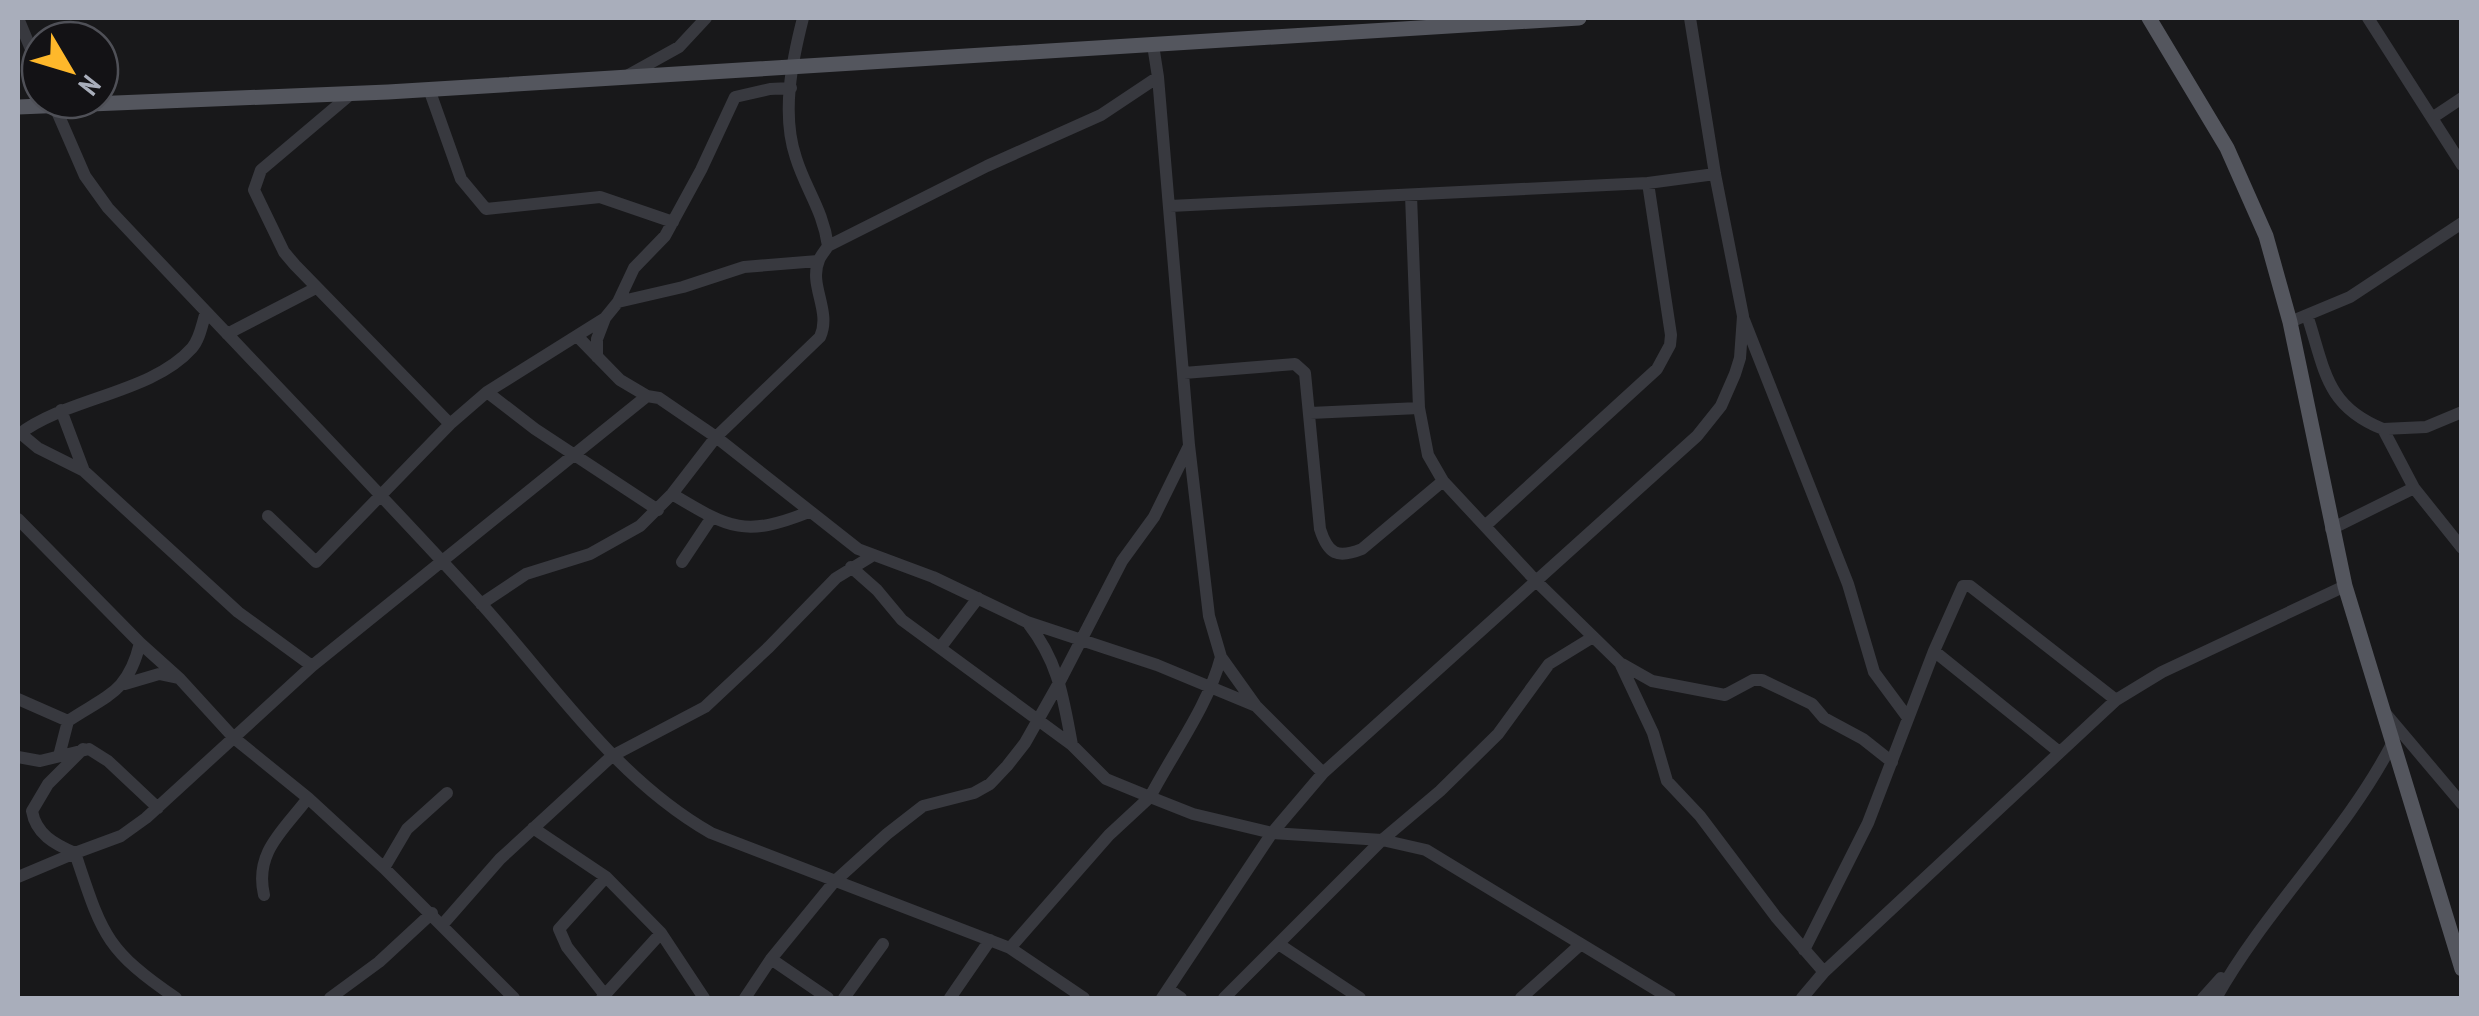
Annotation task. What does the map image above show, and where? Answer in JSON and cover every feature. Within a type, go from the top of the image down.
[{"type":"main road","points":[[120,101],[350,94],[1476,21],[1579,18]]},
{"type":"main road","points":[[2148,18],[2208,113],[2252,199],[2272,254],[2345,586],[2462,969]]},
{"type":"street","points":[[623,78],[679,47],[706,18]]},
{"type":"street","points":[[803,18],[790,68],[790,134],[794,154],[822,213],[828,246]]},
{"type":"street","points":[[1690,18],[1743,316],[1848,584],[1874,672],[1908,718]]},
{"type":"street","points":[[2368,18],[2462,164]]},
{"type":"street","points":[[1152,45],[1209,616],[1221,657],[1256,706],[1323,773]]},
{"type":"street","points":[[481,604],[526,574],[590,554],[627,536],[658,510],[716,437],[820,337],[826,318],[818,292],[818,261],[828,246],[1101,114],[1158,77]]},
{"type":"street","points":[[597,357],[597,338],[606,318],[634,268],[666,236],[702,170],[731,101],[739,94],[791,88]]},
{"type":"street","points":[[429,89],[462,179],[486,208],[600,197],[673,222]]},
{"type":"street","points":[[350,94],[262,170],[254,190],[284,252],[450,424]]},
{"type":"street","points":[[2432,118],[2462,98]]},
{"type":"street","points":[[62,120],[96,193],[443,562],[612,756],[674,812],[711,834],[1010,948],[1084,998]]},
{"type":"street","points":[[1170,206],[1648,184],[1715,174]]},
{"type":"street","points":[[1485,526],[1657,369],[1666,356],[1671,335],[1648,184]]},
{"type":"street","points":[[1411,195],[1419,408],[1428,455],[1443,481],[1536,581],[1620,663],[1652,681],[1725,695],[1753,680],[1762,680],[1812,704],[1824,718],[1892,762]]},
{"type":"street","points":[[2290,322],[2350,297],[2462,223]]},
{"type":"street","points":[[618,302],[744,266],[818,261]]},
{"type":"street","points":[[227,334],[316,288]]},
{"type":"street","points":[[206,312],[193,347],[178,360],[138,383],[61,410],[19,434],[38,448],[84,470],[238,612],[312,666]]},
{"type":"street","points":[[2306,315],[2341,404],[2364,421],[2383,429],[2426,427],[2460,416]]},
{"type":"street","points":[[1181,998],[1165,994],[1272,833],[1323,773],[1712,418],[1740,358],[1743,316]]},
{"type":"street","points":[[268,516],[316,562],[450,424],[487,392],[606,318]]},
{"type":"street","points":[[578,336],[620,380],[647,396],[659,398],[716,437],[808,512],[872,556],[933,577],[1027,622],[1083,639],[1256,706]]},
{"type":"street","points":[[1184,373],[1296,364],[1306,373],[1320,529],[1325,545],[1336,553],[1347,555],[1362,549],[1443,481]]},
{"type":"street","points":[[508,408],[510,378]]},
{"type":"street","points":[[620,380],[622,414]]},
{"type":"street","points":[[487,392],[658,510]]},
{"type":"street","points":[[18,877],[121,836],[158,808],[312,666],[647,396]]},
{"type":"street","points":[[1310,413],[1419,408]]},
{"type":"street","points":[[61,410],[84,470]]},
{"type":"street","points":[[2383,429],[2414,488],[2462,548]]},
{"type":"street","points":[[744,998],[834,882],[909,814],[990,784],[1025,743],[1122,561],[1154,517],[1189,445]]},
{"type":"street","points":[[2330,529],[2414,488]]},
{"type":"street","points":[[672,494],[736,527],[760,528],[808,512]]},
{"type":"street","points":[[682,562],[712,518]]},
{"type":"street","points":[[18,520],[180,679],[234,738],[308,798],[384,868],[514,998]]},
{"type":"street","points":[[443,924],[500,858],[612,756],[704,707],[851,567],[872,556]]},
{"type":"street","points":[[851,567],[902,620],[1072,746],[1106,779],[1193,814],[1272,833],[1382,840],[1436,854],[1670,998]]},
{"type":"street","points":[[1804,950],[1868,823],[1934,650],[1967,584],[2116,700]]},
{"type":"street","points":[[1802,998],[1824,972],[2116,700],[2162,672],[2345,586]]},
{"type":"street","points":[[940,648],[978,598]]},
{"type":"street","points":[[1027,622],[1049,653],[1060,681],[1072,746]]},
{"type":"street","points":[[1224,998],[1382,840],[1498,734],[1549,664],[1594,636]]},
{"type":"street","points":[[124,685],[140,643]]},
{"type":"street","points":[[1934,650],[2058,752]]},
{"type":"street","points":[[1010,948],[1109,835],[1150,797],[1213,689],[1221,657]]},
{"type":"street","points":[[1620,663],[1648,721],[1667,780],[1824,972]]},
{"type":"street","points":[[59,756],[68,721],[124,685],[158,674],[180,679]]},
{"type":"street","points":[[18,699],[68,721]]},
{"type":"street","points":[[2384,712],[2462,804]]},
{"type":"street","points":[[2204,998],[2352,811],[2393,742]]},
{"type":"street","points":[[18,757],[40,761],[89,748],[108,760],[158,808]]},
{"type":"street","points":[[83,749],[48,784],[32,811],[48,839],[74,853],[99,925],[116,952],[176,998]]},
{"type":"street","points":[[384,868],[406,830],[446,793]]},
{"type":"street","points":[[264,894],[264,856],[308,798]]},
{"type":"street","points":[[533,828],[606,877],[661,932],[704,998]]},
{"type":"street","points":[[606,877],[559,929],[567,947],[604,997],[661,932]]},
{"type":"street","points":[[330,998],[379,962],[432,913]]},
{"type":"street","points":[[950,998],[990,940]]},
{"type":"street","points":[[844,998],[883,944]]},
{"type":"street","points":[[1280,944],[1360,998]]},
{"type":"street","points":[[1521,998],[1581,944]]},
{"type":"street","points":[[2216,998],[2239,957]]},
{"type":"street","points":[[771,959],[828,998]]}]
